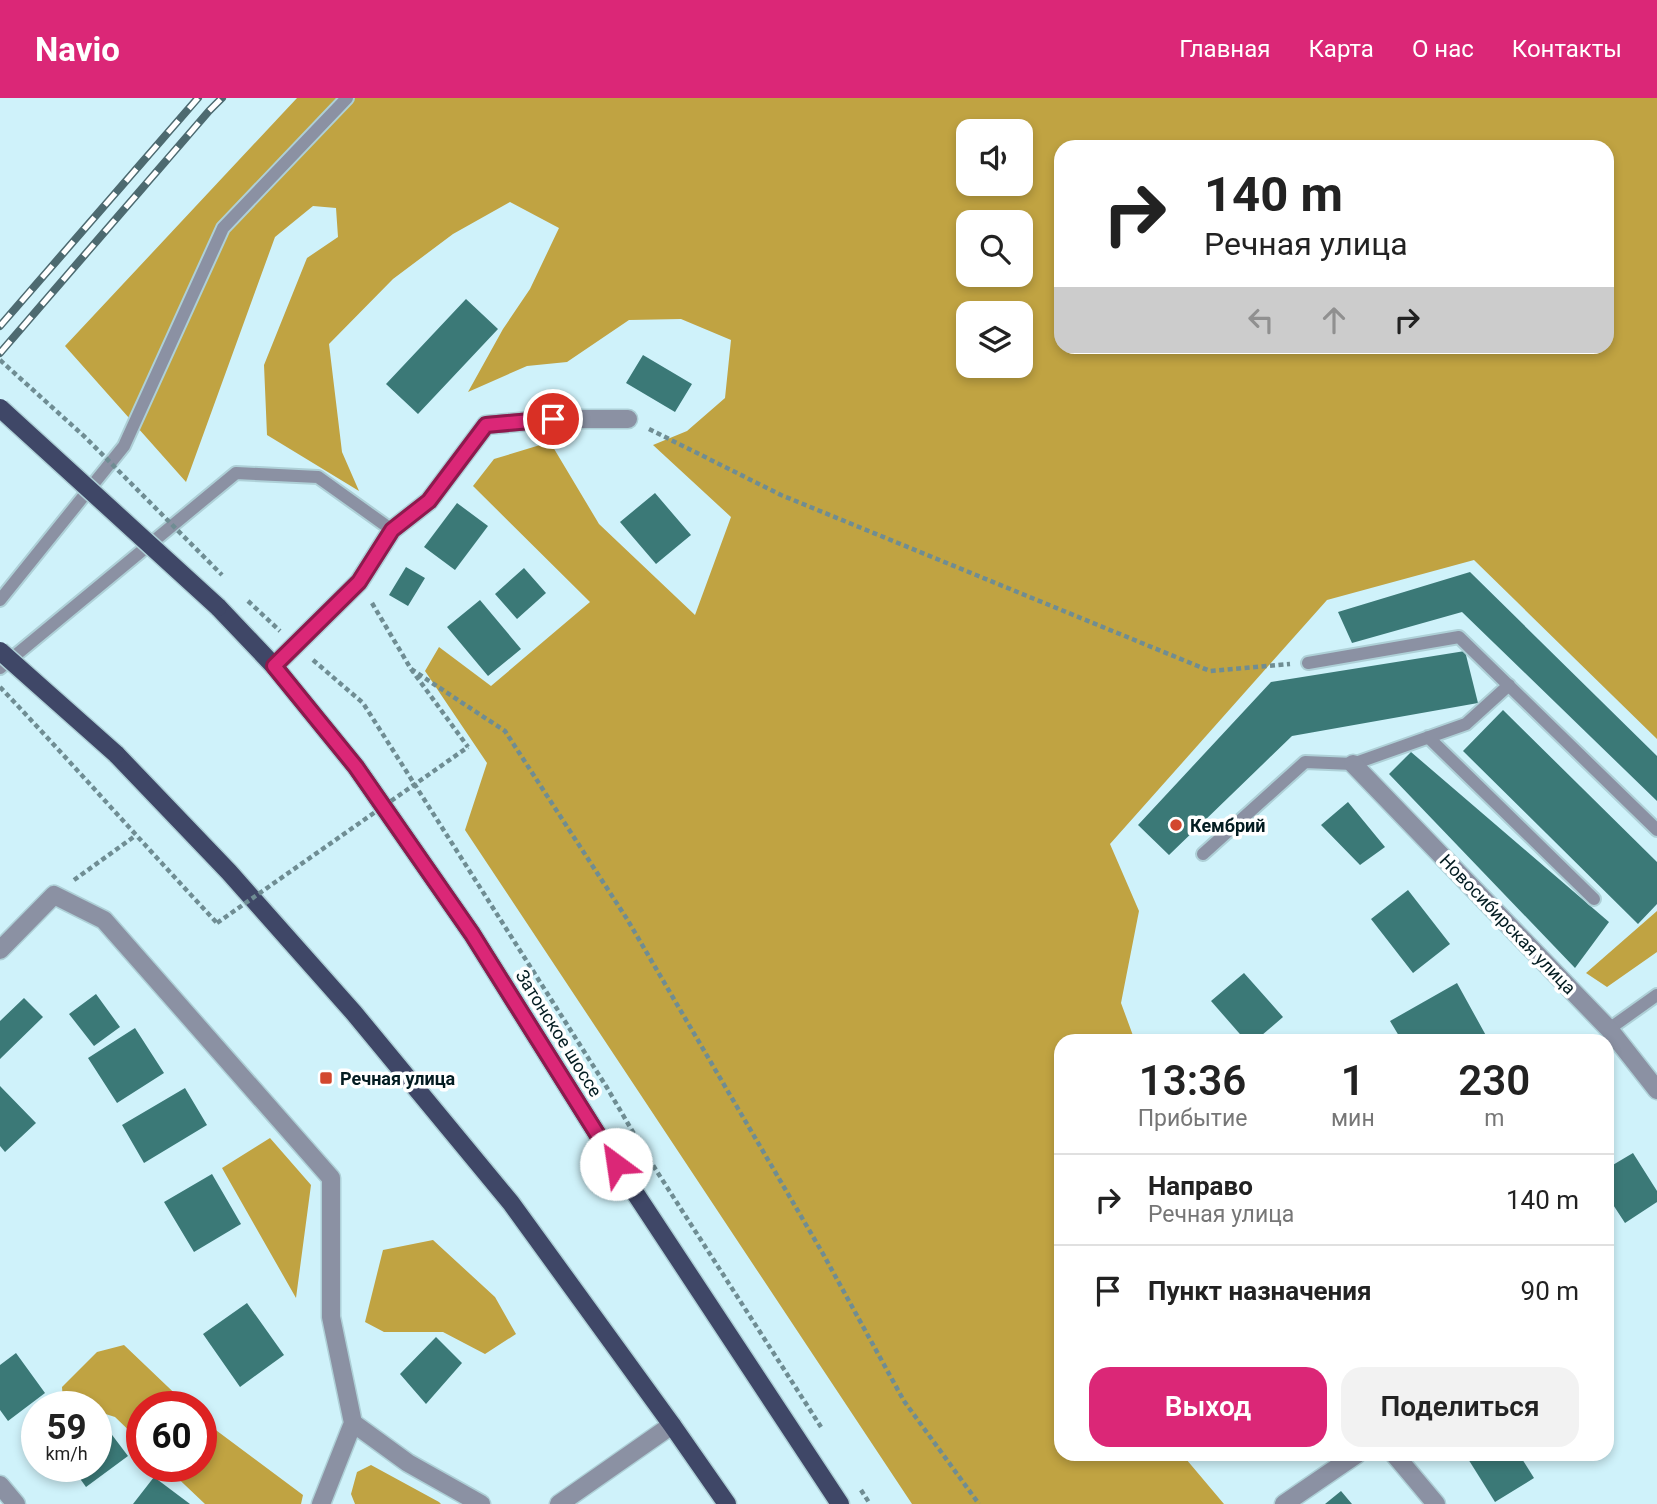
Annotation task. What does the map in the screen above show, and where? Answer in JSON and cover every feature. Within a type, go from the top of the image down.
[{"type":"main road","name":"Затонское шоссе","points":[[0,408],[218,607],[274,666],[356,767],[472,934],[616,1164],[840,1504]]},
{"type":"main road","points":[[0,651],[116,754],[229,872],[336,993],[503,1192],[727,1504]]},
{"type":"street","points":[[274,666],[359,582],[392,530],[429,501],[486,425],[553,419],[628,419]]},
{"type":"street","name":"Новосибирская улица","points":[[1353,764],[1613,1034]]},
{"type":"street","points":[[0,950],[54,895],[104,920],[331,1178],[331,1317],[353,1423],[320,1504]]},
{"type":"street","name":"Новосибирская улица","points":[[1614,1035],[1655,1082]]},
{"type":"street","points":[[353,1423],[408,1463],[481,1504]]},
{"type":"street","points":[[559,1504],[672,1425]]},
{"type":"street","points":[[1284,1504],[1347,1461]]},
{"type":"street","points":[[1400,1461],[1436,1504]]},
{"type":"street","points":[[0,1485],[16,1504]]},
{"type":"lane","points":[[0,600],[124,446],[223,228],[347,98]]},
{"type":"lane","points":[[0,668],[236,473],[318,477],[392,530]]},
{"type":"lane","points":[[1308,663],[1459,637],[1657,830]]},
{"type":"lane","points":[[1203,854],[1305,762],[1353,764],[1466,724],[1509,685]]},
{"type":"lane","points":[[1428,737],[1594,899]]},
{"type":"lane","points":[[1609,1029],[1657,995]]},
{"type":"path","points":[[0,360],[85,437],[228,581]]},
{"type":"path","points":[[628,419],[780,495],[1210,671],[1308,663]]},
{"type":"path","points":[[0,687],[217,923],[468,747],[411,669],[359,582]]},
{"type":"path","points":[[247,599],[363,704],[606,1086],[647,1156],[826,1434]]},
{"type":"path","points":[[411,669],[505,731],[627,919],[822,1252],[904,1401],[979,1504]]},
{"type":"path","points":[[54,895],[135,836]]},
{"type":"path","points":[[856,1481],[870,1504]]},
{"type":"shaded area","points":[[297,98],[1657,98],[1657,739],[1474,560],[1327,600],[1110,844],[1139,911],[1121,1003],[1132,1034],[1054,1034],[1054,1461],[1188,1461],[1224,1504],[912,1504],[465,830],[487,763],[425,671],[439,647],[491,686],[590,602],[473,486],[494,459],[550,442],[599,524],[695,615],[731,517],[653,445],[687,431],[725,398],[731,340],[681,319],[629,320],[567,362],[527,366],[468,392],[503,329],[530,289],[559,228],[510,202],[453,234],[393,279],[329,344],[342,452],[359,491],[267,435],[264,365],[307,258],[338,237],[336,208],[313,206],[275,237],[186,482],[65,346]]},
{"type":"shaded area","points":[[1657,911],[1657,952],[1607,987],[1586,973]]},
{"type":"shaded area","points":[[270,1138],[311,1185],[296,1298],[222,1168]]},
{"type":"shaded area","points":[[433,1240],[495,1297],[516,1334],[485,1354],[443,1332],[384,1332],[365,1322],[383,1250]]},
{"type":"shaded area","points":[[124,1345],[172,1391],[126,1391],[126,1428],[112,1416],[112,1391],[62,1391],[62,1387],[97,1352]]},
{"type":"shaded area","points":[[217,1431],[303,1495],[301,1504],[205,1504],[182,1482],[217,1482]]},
{"type":"shaded area","points":[[371,1465],[441,1504],[355,1504],[351,1494],[357,1472]]},
{"type":"building","points":[[466,299],[498,329],[418,414],[386,384]]},
{"type":"building","points":[[643,355],[692,384],[675,412],[626,383]]},
{"type":"building","points":[[655,493],[691,535],[656,564],[620,522]]},
{"type":"building","points":[[457,503],[488,526],[455,570],[424,547]]},
{"type":"building","points":[[406,567],[425,578],[408,606],[389,595]]},
{"type":"building","points":[[524,568],[546,593],[517,619],[495,594]]},
{"type":"building","points":[[1470,572],[1657,756],[1657,801],[1462,612],[1352,643],[1338,612]]},
{"type":"building","points":[[480,600],[521,649],[488,676],[447,627]]},
{"type":"building","points":[[1465,651],[1478,703],[1292,736],[1169,855],[1138,825],[1271,682]]},
{"type":"building","points":[[1503,710],[1657,862],[1657,904],[1638,924],[1463,751]]},
{"type":"building","points":[[1411,752],[1609,922],[1575,968],[1389,774]]},
{"type":"building","points":[[1348,802],[1385,847],[1360,865],[1321,825]]},
{"type":"building","points":[[1408,890],[1450,944],[1413,973],[1371,919]]},
{"type":"building","points":[[1244,973],[1283,1017],[1263,1034],[1240,1034],[1211,1001]]},
{"type":"building","points":[[1457,983],[1485,1034],[1398,1034],[1390,1021]]},
{"type":"building","points":[[96,994],[120,1027],[94,1046],[69,1014]]},
{"type":"building","points":[[24,998],[43,1017],[0,1059],[0,1021]]},
{"type":"building","points":[[135,1028],[164,1073],[117,1103],[88,1058]]},
{"type":"building","points":[[0,1086],[36,1123],[5,1152],[0,1146]]},
{"type":"building","points":[[185,1088],[207,1125],[144,1163],[122,1125]]},
{"type":"building","points":[[1633,1153],[1657,1191],[1657,1202],[1625,1223],[1614,1206],[1614,1164]]},
{"type":"building","points":[[212,1174],[241,1224],[194,1252],[164,1202]]},
{"type":"building","points":[[247,1303],[284,1355],[240,1387],[203,1334]]},
{"type":"building","points":[[436,1337],[462,1363],[426,1404],[400,1374]]},
{"type":"building","points":[[16,1353],[44,1391],[21,1391],[21,1411],[8,1421],[0,1410],[0,1365]]},
{"type":"building","points":[[112,1435],[126,1453],[126,1457],[112,1468]]},
{"type":"building","points":[[1469,1461],[1523,1461],[1534,1478],[1495,1502]]},
{"type":"building","points":[[150,1482],[161,1482],[190,1504],[133,1504]]},
{"type":"building","points":[[1341,1491],[1352,1504],[1325,1504]]},
{"type":"railway","points":[[0,326],[198,98]]},
{"type":"railway","points":[[0,353],[222,98]]},
{"type":"place","name":"Кембрий","points":[[1176,825]]},
{"type":"place","name":"Речная улица","points":[[326,1078]]},
{"type":"route","points":[[553,419],[486,425],[429,501],[392,530],[359,582],[274,666],[356,767],[472,934],[616,1164]]}]
